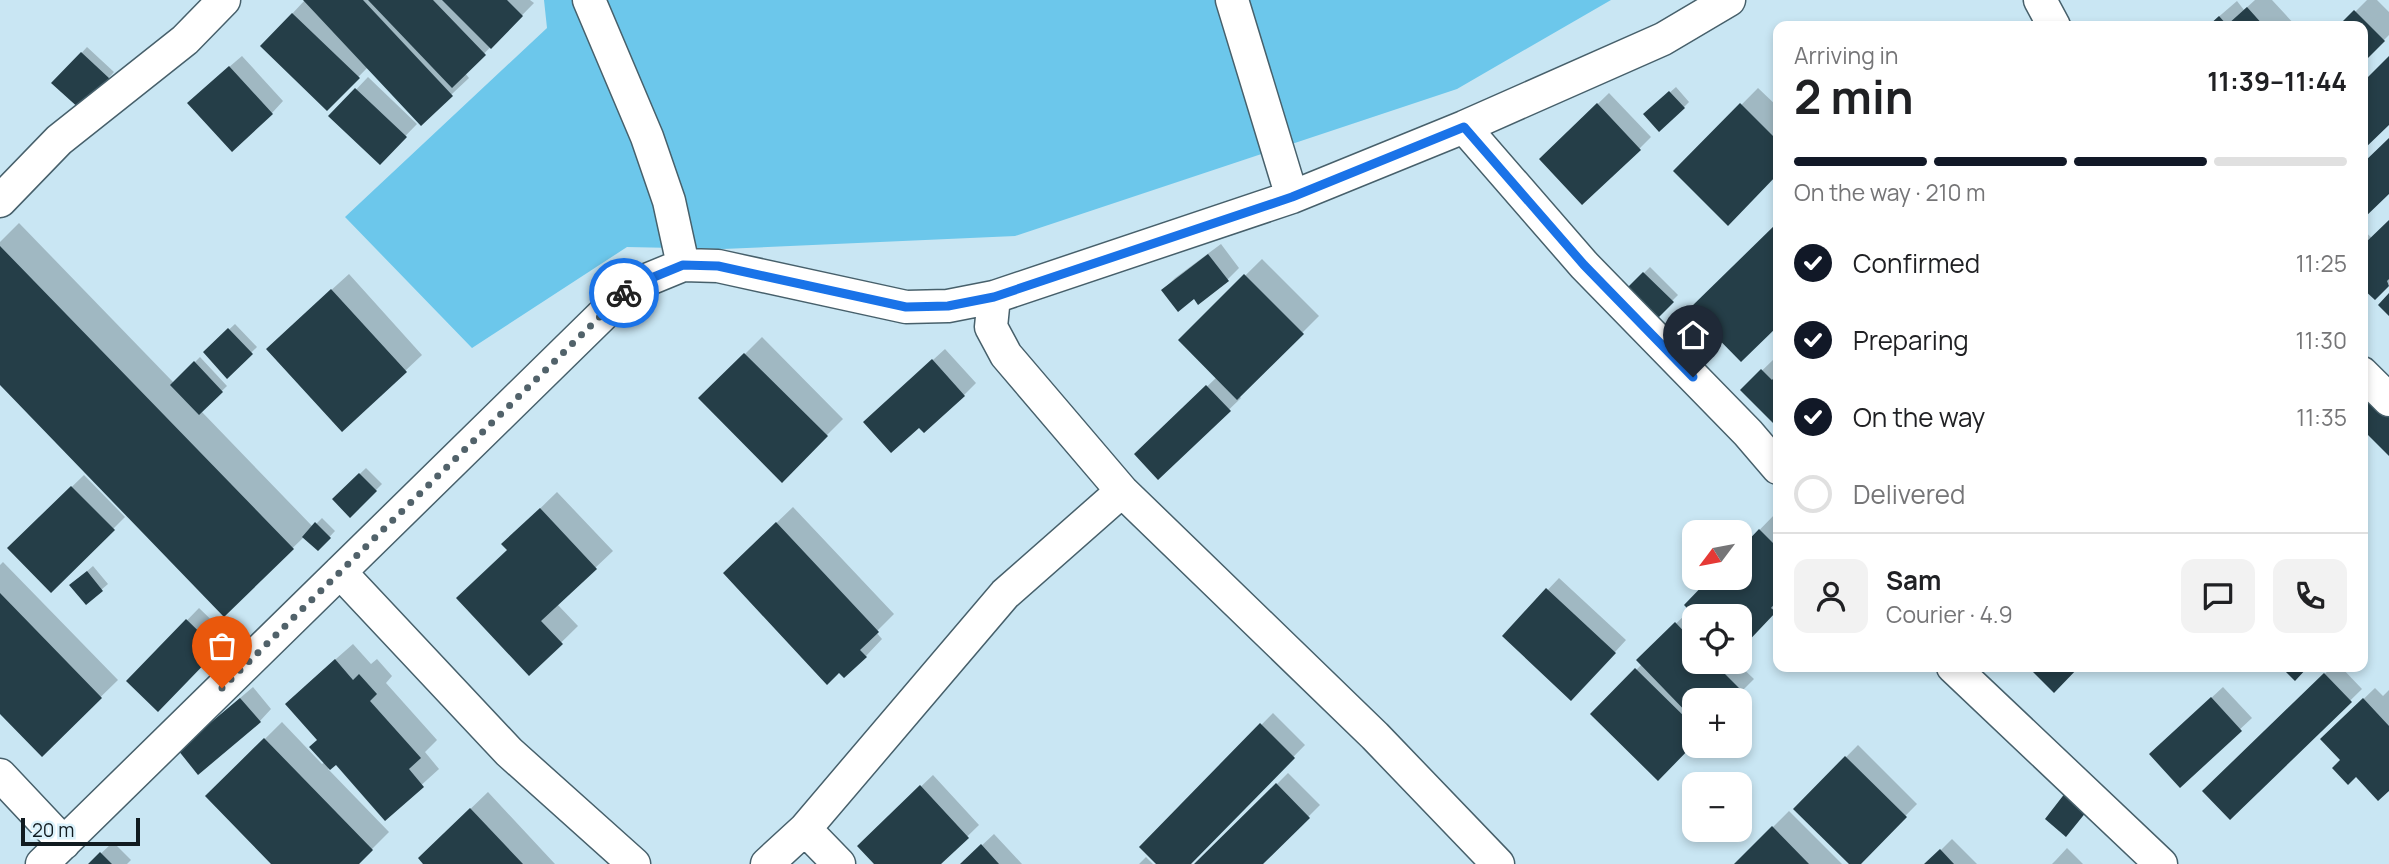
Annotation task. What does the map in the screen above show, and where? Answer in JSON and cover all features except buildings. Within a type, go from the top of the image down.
[{"type":"street","points":[[0,201],[59,140],[185,40],[224,0]]},
{"type":"street","points":[[589,0],[647,137],[669,201],[683,265]]},
{"type":"street","points":[[1232,0],[1292,197]]},
{"type":"street","points":[[0,775],[53,853],[632,286],[683,265],[718,266],[906,307],[948,306],[994,297],[1292,197],[1464,127],[1663,39],[1729,0]]},
{"type":"street","points":[[2040,0],[2051,21]]},
{"type":"street","points":[[1464,127],[1584,265],[1748,433],[1773,462]]},
{"type":"street","points":[[994,297],[991,327],[1006,355],[1122,491],[1375,736],[1498,864]]},
{"type":"street","points":[[2368,379],[2389,400]]},
{"type":"street","points":[[767,864],[805,830],[1004,594],[1122,491]]},
{"type":"street","points":[[340,572],[509,752],[634,864]]},
{"type":"street","points":[[1958,672],[2161,864]]},
{"type":"street","points":[[805,830],[839,864]]},
{"type":"shaded area","points":[[544,0],[1611,0],[1457,89],[1015,236],[723,249],[627,247],[472,348],[345,217],[547,28]]},
{"type":"way so far","points":[[222,688],[624,293]]},
{"type":"route","points":[[624,293],[632,286],[683,265],[718,266],[906,307],[948,306],[994,297],[1292,197],[1464,127],[1584,265],[1693,377]]}]
